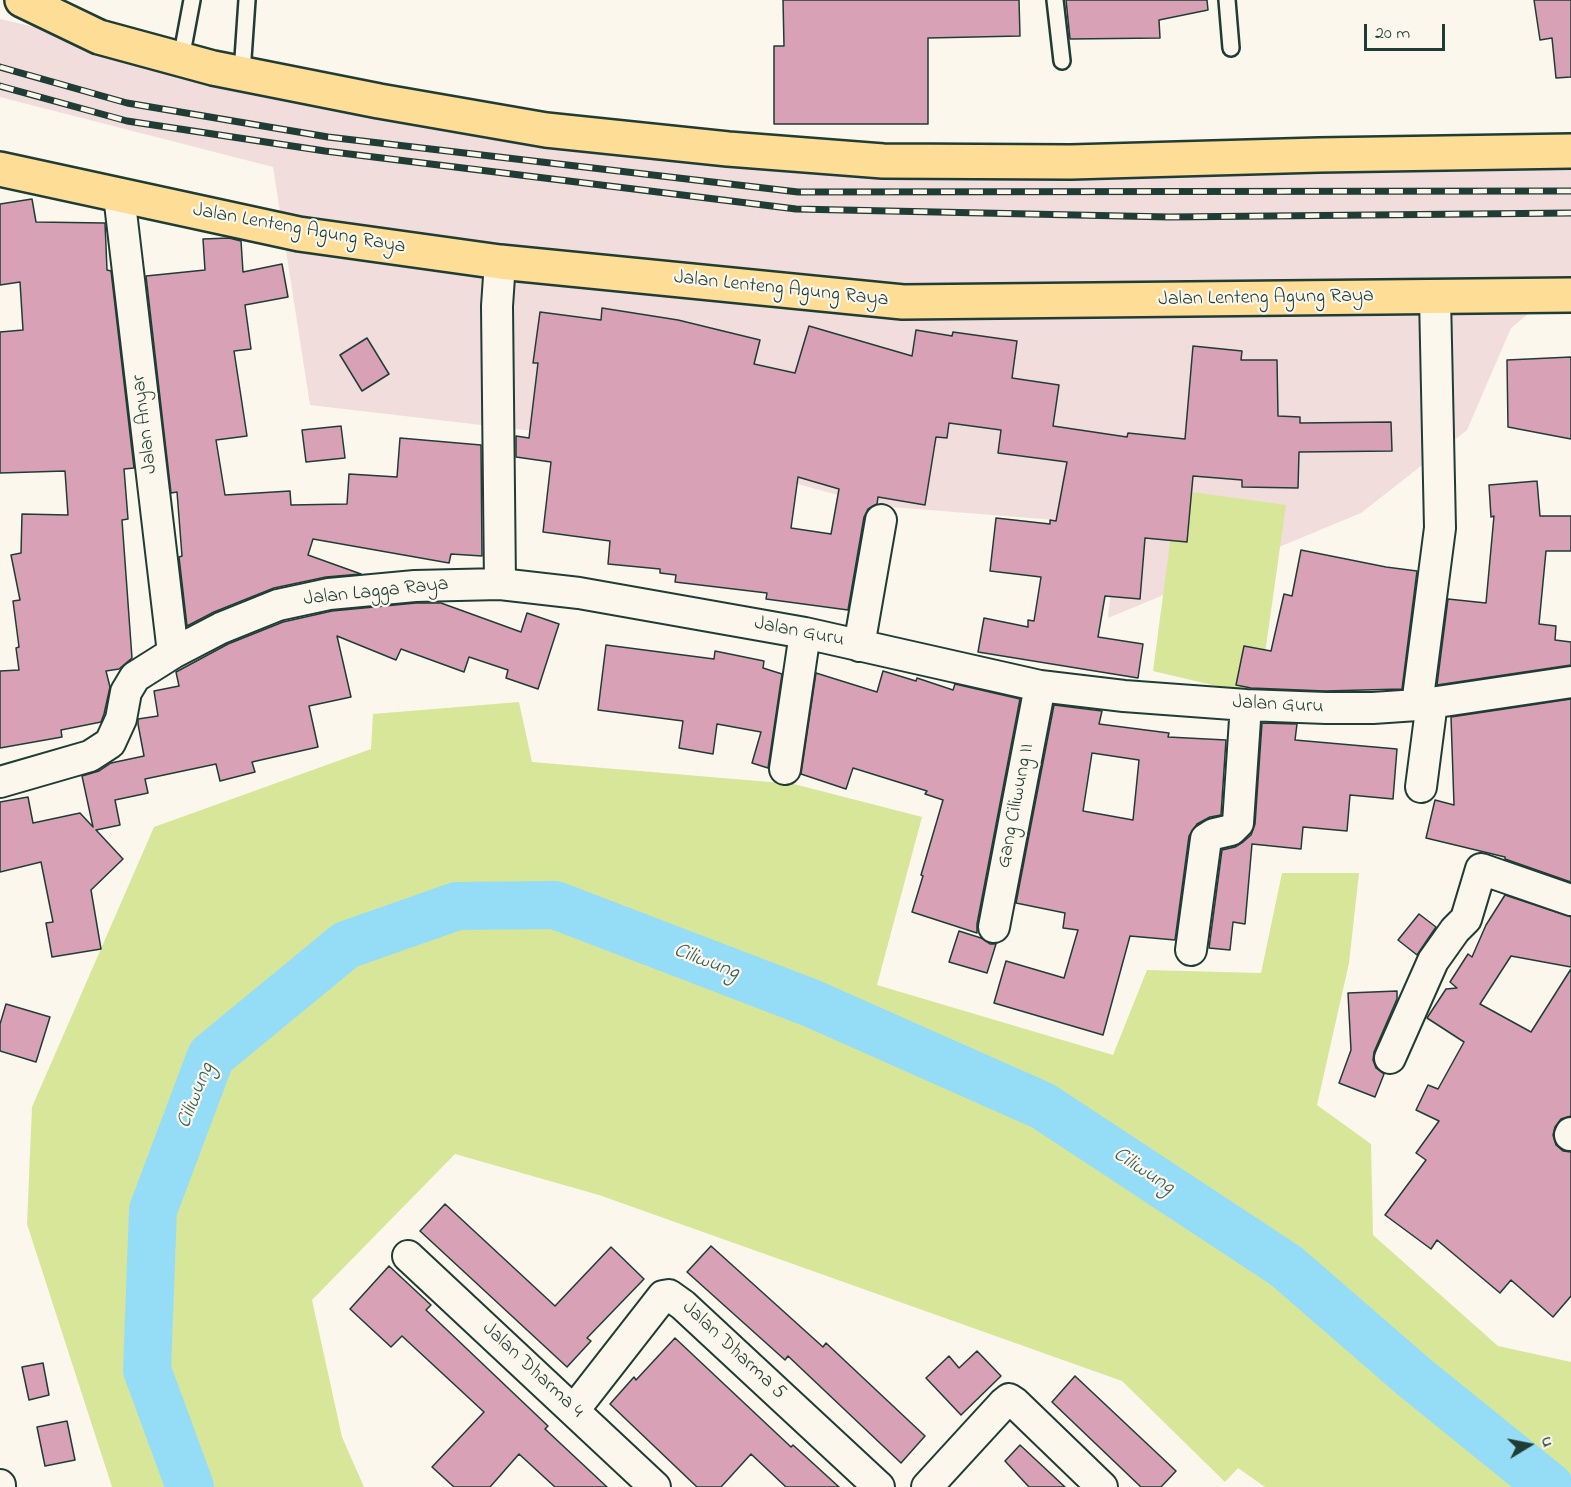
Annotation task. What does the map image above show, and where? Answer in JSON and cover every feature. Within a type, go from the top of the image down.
[{"type":"main road","points":[[22,0],[99,37],[242,73],[379,101],[546,130],[728,149],[883,161],[1071,162],[1571,151]]},
{"type":"main road","points":[[0,152],[113,194]]},
{"type":"main road","name":"Jalan Lenteng Agung Raya","points":[[0,169],[299,234],[500,262],[903,302],[1571,295]]},
{"type":"street","name":"Jalan Anyar","points":[[113,194],[172,653]]},
{"type":"street","points":[[500,262],[497,306],[500,584]]},
{"type":"street","points":[[1420,787],[1440,528],[1435,297]]},
{"type":"street","points":[[859,646],[881,520]]},
{"type":"street","name":"Jalan Lagga Raya","points":[[0,782],[90,756],[110,743],[121,719],[126,692],[135,677],[172,653],[221,627],[278,605],[329,594],[415,586],[500,584]]},
{"type":"street","name":"Jalan Guru","points":[[500,584],[579,593],[805,633],[1040,686],[1124,696],[1326,708],[1425,704],[1571,682]]},
{"type":"street","points":[[785,769],[805,633]]},
{"type":"street","name":"Gang Ciliwung II","points":[[994,927],[1040,686]]},
{"type":"street","points":[[1191,951],[1206,839],[1214,834],[1231,830],[1238,823],[1246,705]]},
{"type":"street","points":[[1390,1058],[1433,961],[1455,930],[1466,919],[1481,869],[1571,900]]},
{"type":"street","name":"Jalan Dharma 4","points":[[408,1256],[655,1487]]},
{"type":"street","name":"Jalan Dharma 5","points":[[574,1410],[663,1296],[669,1295],[683,1305],[879,1487]]},
{"type":"street","points":[[927,1487],[1010,1399],[1102,1487]]},
{"type":"lane","points":[[181,59],[192,0]]},
{"type":"lane","points":[[242,73],[247,0]]},
{"type":"lane","points":[[1055,0],[1062,61]]},
{"type":"lane","points":[[1227,0],[1231,48]]},
{"type":"shaded area","points":[[0,19],[142,52],[786,159],[1571,154],[1571,278],[1511,328],[1467,430],[1361,513],[1108,618],[1118,525],[879,506],[653,445],[310,405],[273,167],[0,97]]},
{"type":"green space","points":[[1177,490],[1286,505],[1259,696],[1153,671]]},
{"type":"green space","points":[[519,702],[532,762],[794,784],[922,817],[877,985],[1113,1055],[1147,970],[1261,973],[1282,873],[1359,873],[1349,963],[1317,1105],[1371,1144],[1373,1235],[1498,1346],[1571,1362],[1571,1487],[1265,1487],[1238,1468],[1225,1482],[1122,1381],[599,1195],[455,1154],[312,1300],[342,1437],[364,1487],[112,1487],[27,1224],[32,1107],[154,827],[371,749],[373,714]]},
{"type":"building","points":[[783,0],[1019,0],[1020,36],[928,38],[928,124],[774,124],[774,46],[784,46]]},
{"type":"building","points":[[1066,0],[1207,0],[1208,10],[1159,20],[1160,38],[1070,39]]},
{"type":"building","points":[[1534,0],[1571,0],[1571,77],[1556,78],[1552,38],[1540,40]]},
{"type":"building","points":[[32,199],[36,222],[105,223],[107,270],[111,271],[134,468],[124,469],[128,519],[122,520],[132,658],[119,669],[106,671],[110,687],[101,722],[61,730],[62,737],[0,748],[0,671],[19,670],[16,648],[19,647],[13,601],[20,600],[11,555],[21,553],[22,514],[68,515],[65,471],[0,473],[0,332],[23,330],[20,282],[0,285],[0,204]]},
{"type":"building","points":[[229,238],[241,241],[243,272],[282,264],[288,297],[245,305],[251,349],[234,351],[247,436],[216,440],[225,495],[290,491],[291,505],[347,504],[349,474],[397,477],[400,438],[481,445],[482,556],[451,554],[449,563],[313,539],[308,555],[361,574],[326,577],[274,588],[214,612],[187,626],[179,557],[182,556],[177,492],[171,493],[146,276],[205,270],[203,239]]},
{"type":"building","points":[[602,308],[678,320],[760,340],[754,364],[795,373],[809,326],[912,356],[916,330],[952,336],[953,332],[1017,341],[1012,378],[1059,385],[1053,426],[1127,437],[1128,433],[1185,439],[1193,346],[1242,351],[1241,360],[1277,360],[1278,416],[1300,417],[1300,423],[1391,422],[1392,451],[1299,452],[1298,488],[1242,487],[1242,480],[1193,476],[1187,542],[1145,538],[1140,599],[1105,596],[1098,637],[1143,644],[1138,678],[978,652],[984,618],[1028,627],[1028,620],[1034,621],[1041,577],[990,571],[996,518],[1050,524],[1050,520],[1056,521],[1067,462],[998,453],[1001,430],[949,423],[947,438],[936,437],[925,505],[878,497],[877,504],[868,509],[864,517],[848,610],[766,599],[767,593],[675,582],[676,575],[660,573],[660,569],[608,564],[610,541],[543,532],[551,462],[516,457],[516,436],[529,438],[538,363],[533,363],[540,312],[601,320]],"holes":[[[798,477],[839,489],[831,534],[791,528]]]},
{"type":"building","points":[[367,338],[389,374],[362,391],[340,355]]},
{"type":"building","points":[[1571,357],[1571,439],[1508,427],[1507,360]]},
{"type":"building","points":[[341,426],[345,458],[306,462],[302,430]]},
{"type":"building","points":[[1537,481],[1540,516],[1571,516],[1571,551],[1546,551],[1539,624],[1556,626],[1555,640],[1571,642],[1571,665],[1437,685],[1448,599],[1486,603],[1494,516],[1491,517],[1489,485]]},
{"type":"building","points":[[1301,550],[1417,571],[1402,689],[1325,691],[1251,688],[1236,685],[1244,646],[1271,651],[1284,594],[1292,596]]},
{"type":"building","points":[[416,603],[441,603],[521,632],[527,613],[559,624],[538,689],[506,678],[508,670],[469,657],[464,672],[401,649],[396,660],[337,636],[351,697],[309,706],[318,747],[252,762],[255,772],[220,781],[216,764],[145,779],[148,793],[115,800],[120,825],[96,830],[123,859],[91,890],[101,949],[52,957],[46,923],[53,922],[41,862],[0,872],[0,802],[28,797],[33,823],[80,813],[93,827],[82,776],[99,771],[111,763],[144,756],[138,719],[158,716],[154,691],[179,686],[176,672],[228,644],[283,622],[332,611]]},
{"type":"building","points":[[606,645],[714,659],[715,651],[764,661],[763,668],[782,674],[768,768],[752,763],[761,732],[717,724],[713,754],[679,748],[683,721],[598,710]]},
{"type":"building","points":[[883,671],[916,681],[917,678],[953,690],[955,684],[1020,699],[977,933],[912,912],[943,800],[925,794],[927,791],[853,768],[846,789],[801,774],[816,673],[877,692]]},
{"type":"building","points":[[1571,699],[1571,882],[1505,859],[1505,857],[1426,838],[1435,800],[1454,805],[1451,717]]},
{"type":"building","points":[[1054,705],[1102,711],[1099,724],[1169,733],[1168,737],[1226,740],[1221,815],[1210,817],[1197,824],[1189,836],[1175,940],[1130,936],[1103,1035],[994,1003],[1006,961],[1064,978],[1078,930],[1063,928],[1065,913],[1016,903]],"holes":[[[1092,753],[1139,760],[1133,820],[1083,811]]]},
{"type":"building","points":[[1262,723],[1297,724],[1295,740],[1397,749],[1393,799],[1350,795],[1347,831],[1303,827],[1301,849],[1252,844],[1245,924],[1233,922],[1230,950],[1209,948],[1222,850],[1235,847],[1243,842],[1251,835],[1255,824]]},
{"type":"building","points":[[1505,895],[1571,917],[1571,967],[1511,956],[1480,1004],[1531,1032],[1571,969],[1571,1116],[1561,1119],[1553,1135],[1556,1145],[1563,1151],[1571,1152],[1571,1296],[1553,1317],[1511,1280],[1500,1293],[1437,1240],[1431,1249],[1385,1215],[1426,1160],[1416,1153],[1439,1121],[1416,1110],[1428,1085],[1438,1089],[1464,1042],[1427,1018],[1446,989],[1457,988],[1450,982],[1468,954],[1472,957],[1486,925]]},
{"type":"building","points":[[1419,914],[1436,927],[1417,955],[1398,940]]},
{"type":"building","points":[[959,931],[981,938],[990,944],[996,944],[987,973],[949,962]]},
{"type":"building","points":[[1397,991],[1397,999],[1374,1052],[1373,1060],[1376,1068],[1384,1074],[1375,1097],[1339,1083],[1351,1050],[1348,993]]},
{"type":"building","points":[[6,1004],[50,1017],[36,1062],[0,1051],[0,1024]]},
{"type":"building","points":[[445,1204],[555,1306],[611,1247],[644,1279],[587,1338],[591,1341],[567,1367],[420,1231]]},
{"type":"building","points":[[711,1246],[823,1347],[826,1343],[925,1436],[901,1463],[788,1356],[785,1360],[687,1272]]},
{"type":"building","points":[[389,1266],[431,1305],[426,1310],[548,1426],[545,1429],[607,1487],[555,1487],[519,1454],[490,1487],[454,1487],[432,1467],[484,1412],[402,1336],[391,1347],[350,1309]]},
{"type":"building","points":[[675,1338],[791,1447],[793,1445],[839,1487],[786,1487],[751,1454],[721,1487],[697,1487],[610,1404],[634,1377],[636,1380]]},
{"type":"building","points":[[977,1351],[1001,1376],[961,1415],[926,1378],[949,1356],[959,1368]]},
{"type":"building","points":[[43,1363],[49,1395],[29,1400],[22,1367]]},
{"type":"building","points":[[1075,1376],[1176,1471],[1161,1487],[1141,1487],[1052,1402]]},
{"type":"building","points":[[67,1421],[75,1460],[45,1466],[37,1427]]},
{"type":"building","points":[[1020,1445],[1065,1487],[1029,1487],[1005,1461]]},
{"type":"waterway","name":"Ciliwung","points":[[190,1487],[147,1370],[153,1210],[211,1056],[346,945],[457,906],[555,905],[811,1003],[1043,1106],[1286,1266],[1414,1377],[1550,1487]]},
{"type":"railway","points":[[0,67],[127,103],[328,137],[798,192],[1571,191]]},
{"type":"railway","points":[[0,86],[127,121],[325,151],[796,209],[1169,217],[1571,213]]}]
